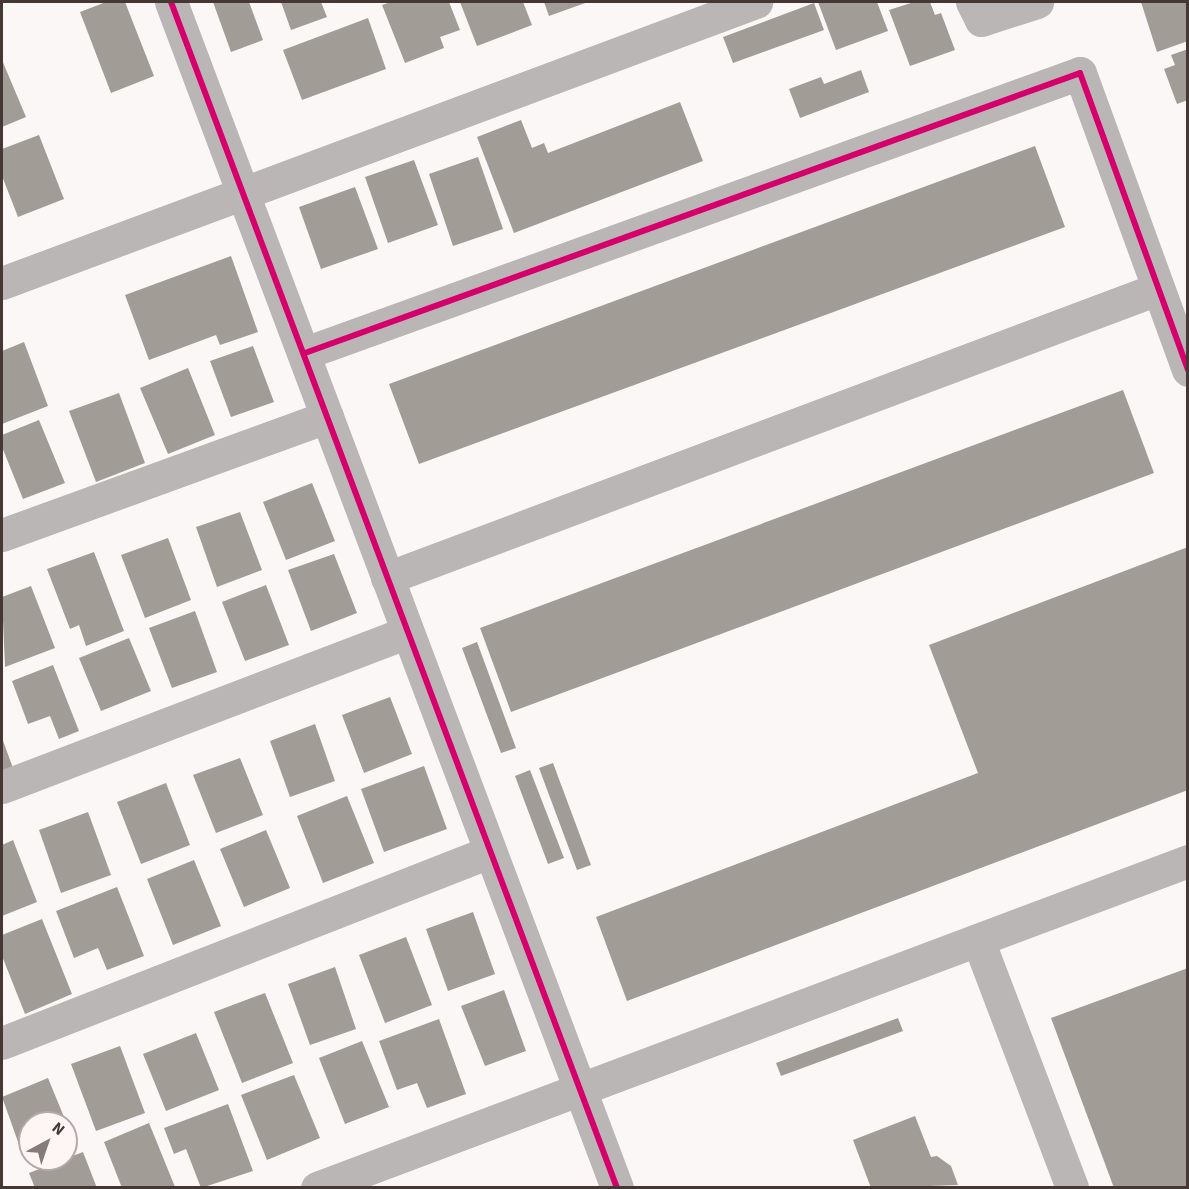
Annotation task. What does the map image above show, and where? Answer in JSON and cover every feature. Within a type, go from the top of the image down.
[{"type":"street","points":[[171,2],[305,353],[489,852],[617,1188]]},
{"type":"street","points":[[2,283],[756,2]]},
{"type":"street","points":[[972,2],[981,20],[1037,2]]},
{"type":"street","points":[[305,353],[1080,73],[1188,370]]},
{"type":"street","points":[[387,578],[1157,289]]},
{"type":"street","points":[[2,535],[327,417]]},
{"type":"street","points":[[2,787],[407,632]]},
{"type":"street","points":[[2,1043],[489,852]]},
{"type":"street","points":[[317,1188],[1188,861]]},
{"type":"street","points":[[978,940],[1072,1188]]},
{"type":"building","points":[[106,2],[125,2],[154,76],[111,93],[80,12]]},
{"type":"building","points":[[213,2],[249,2],[263,40],[231,52]]},
{"type":"building","points":[[281,2],[321,2],[327,17],[291,30]]},
{"type":"building","points":[[391,2],[449,2],[460,30],[440,37],[444,48],[405,63],[382,5]]},
{"type":"building","points":[[460,2],[523,2],[532,25],[477,46]]},
{"type":"building","points":[[544,2],[588,2],[549,16]]},
{"type":"building","points":[[818,2],[877,2],[888,31],[836,50]]},
{"type":"building","points":[[914,2],[930,2],[935,15],[941,13],[955,50],[910,66],[889,10]]},
{"type":"building","points":[[1141,2],[1188,2],[1188,41],[1157,52]]},
{"type":"building","points":[[814,3],[824,30],[733,63],[723,37]]},
{"type":"building","points":[[368,18],[386,69],[302,100],[283,50]]},
{"type":"building","points":[[1188,49],[1188,100],[1177,104],[1164,69],[1175,65],[1171,55]]},
{"type":"building","points":[[2,60],[26,117],[2,127]]},
{"type":"building","points":[[861,70],[869,92],[800,118],[789,89],[821,77],[824,84]]},
{"type":"building","points":[[680,102],[703,161],[514,233],[477,137],[521,120],[532,148],[544,143],[548,153]]},
{"type":"building","points":[[39,135],[64,199],[18,217],[2,176],[2,149]]},
{"type":"building","points":[[1035,146],[1065,227],[419,464],[389,384]]},
{"type":"building","points":[[478,157],[503,229],[453,246],[429,174]]},
{"type":"building","points":[[414,160],[438,225],[388,243],[365,177]]},
{"type":"building","points":[[355,187],[378,249],[321,269],[299,207]]},
{"type":"building","points":[[231,256],[258,332],[220,345],[216,335],[149,360],[125,295]]},
{"type":"building","points":[[24,342],[48,406],[2,424],[2,351]]},
{"type":"building","points":[[253,346],[274,402],[231,417],[210,361]]},
{"type":"building","points":[[188,368],[215,435],[168,454],[140,388]]},
{"type":"building","points":[[1123,390],[1154,473],[511,712],[480,628]]},
{"type":"building","points":[[119,393],[145,463],[96,482],[69,411]]},
{"type":"building","points":[[39,420],[65,483],[23,499],[2,447],[2,435]]},
{"type":"building","points":[[312,483],[335,541],[286,560],[263,502]]},
{"type":"building","points":[[240,512],[262,570],[217,587],[196,527]]},
{"type":"building","points":[[168,538],[191,600],[145,618],[121,555]]},
{"type":"building","points":[[1188,547],[1188,790],[627,1001],[596,917],[978,773],[929,645]]},
{"type":"building","points":[[94,552],[124,631],[86,646],[79,625],[70,629],[47,569]]},
{"type":"building","points":[[334,554],[357,613],[311,631],[288,570]]},
{"type":"building","points":[[266,585],[289,645],[245,661],[222,602]]},
{"type":"building","points":[[31,586],[55,648],[5,667],[2,597]]},
{"type":"building","points":[[195,611],[217,672],[172,688],[149,628]]},
{"type":"building","points":[[129,638],[151,691],[101,711],[79,658]]},
{"type":"building","points":[[477,642],[516,748],[501,753],[462,648]]},
{"type":"building","points":[[53,665],[79,731],[59,739],[50,716],[28,724],[12,681]]},
{"type":"building","points":[[390,697],[412,754],[364,773],[342,715]]},
{"type":"building","points":[[315,724],[335,781],[290,797],[270,741]]},
{"type":"building","points":[[2,738],[13,768],[2,772]]},
{"type":"building","points":[[240,758],[263,815],[216,833],[193,775]]},
{"type":"building","points":[[553,763],[591,865],[577,870],[539,768]]},
{"type":"building","points":[[424,766],[447,829],[384,852],[361,789]]},
{"type":"building","points":[[530,770],[564,858],[548,864],[515,776]]},
{"type":"building","points":[[166,783],[190,845],[141,864],[117,802]]},
{"type":"building","points":[[347,796],[374,863],[323,883],[297,816]]},
{"type":"building","points":[[88,812],[111,875],[61,893],[39,830]]},
{"type":"building","points":[[266,830],[290,888],[244,907],[220,849]]},
{"type":"building","points":[[13,840],[37,902],[2,916],[2,845]]},
{"type":"building","points":[[194,860],[221,926],[173,945],[147,879]]},
{"type":"building","points":[[117,887],[144,956],[107,970],[98,948],[74,958],[56,911]]},
{"type":"building","points":[[473,912],[495,974],[448,991],[426,929]]},
{"type":"building","points":[[42,919],[72,994],[25,1014],[2,956],[2,935]]},
{"type":"building","points":[[406,937],[432,1005],[385,1023],[359,955]]},
{"type":"building","points":[[335,967],[356,1029],[310,1045],[288,984]]},
{"type":"building","points":[[1188,968],[1188,1188],[1114,1188],[1051,1018]]},
{"type":"building","points":[[504,990],[526,1051],[485,1066],[461,1006]]},
{"type":"building","points":[[265,993],[293,1063],[242,1083],[214,1012]]},
{"type":"building","points":[[898,1018],[903,1031],[781,1076],[776,1063]]},
{"type":"building","points":[[439,1019],[466,1094],[427,1108],[417,1083],[397,1090],[379,1041]]},
{"type":"building","points":[[196,1033],[219,1090],[166,1111],[143,1054]]},
{"type":"building","points":[[362,1041],[389,1107],[345,1124],[319,1058]]},
{"type":"building","points":[[120,1046],[145,1113],[96,1131],[71,1064]]},
{"type":"building","points":[[294,1075],[320,1138],[267,1160],[241,1095]]},
{"type":"building","points":[[48,1078],[62,1111],[18,1111],[18,1142],[2,1097]]},
{"type":"building","points":[[228,1104],[253,1171],[201,1188],[186,1149],[174,1154],[164,1128]]},
{"type":"building","points":[[915,1116],[931,1157],[937,1156],[951,1166],[958,1185],[871,1188],[853,1140]]},
{"type":"building","points":[[149,1123],[175,1187],[122,1188],[104,1142]]},
{"type":"building","points":[[83,1152],[97,1188],[35,1188],[29,1173],[78,1171],[78,1154]]},
{"type":"cycle path","points":[[171,2],[617,1188]]},
{"type":"cycle path","points":[[305,353],[1080,73],[1188,370]]}]
